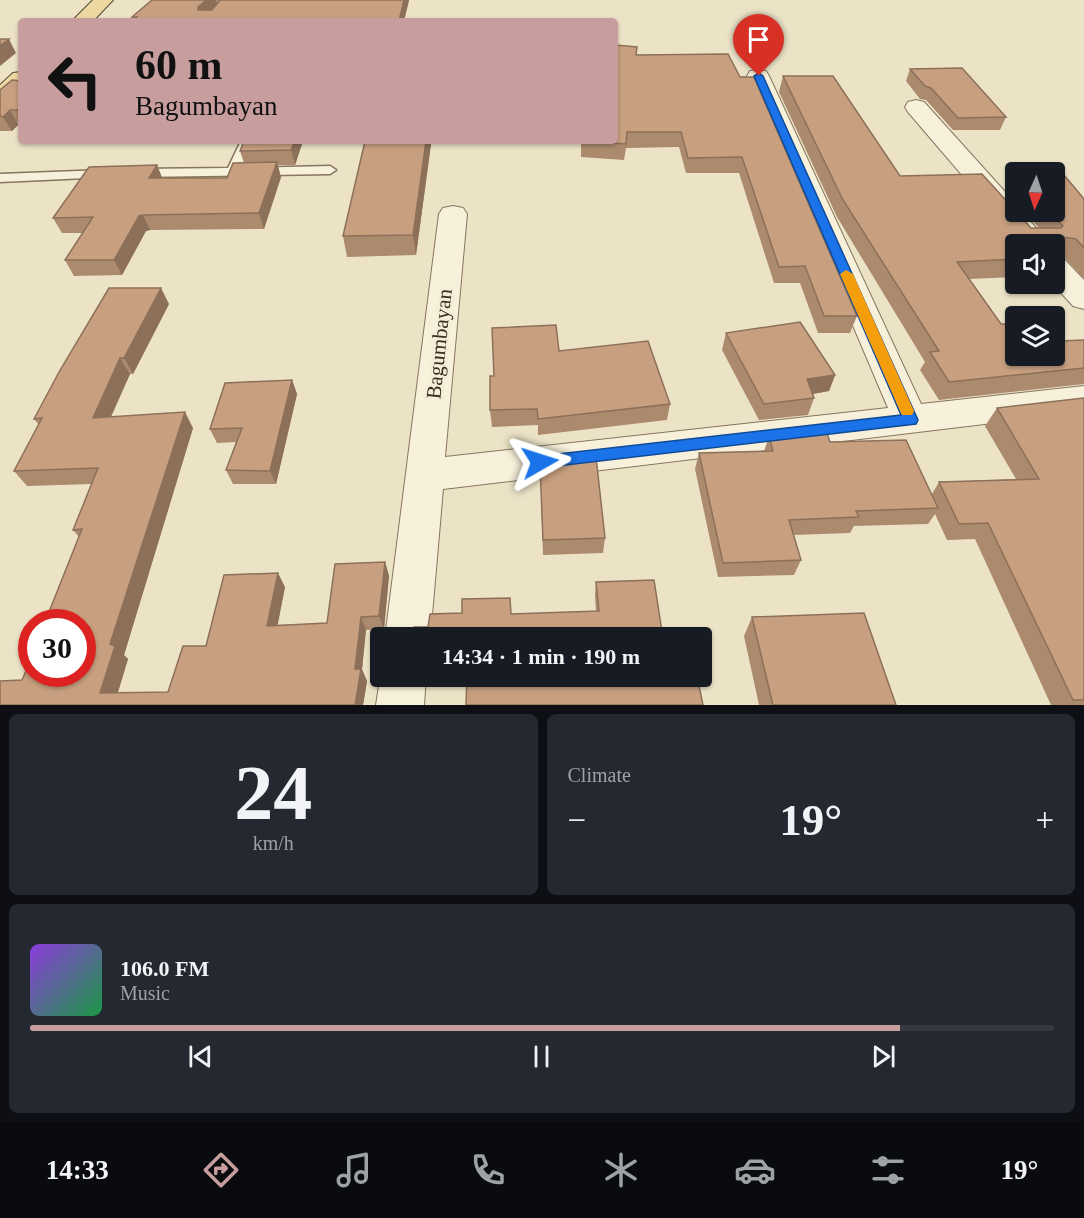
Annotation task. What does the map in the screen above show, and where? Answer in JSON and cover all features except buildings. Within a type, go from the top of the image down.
[{"type":"main road","points":[[85,18],[104,0]]},
{"type":"main road","points":[[0,97],[18,81]]},
{"type":"street","points":[[759,76],[911,420]]},
{"type":"street","points":[[916,107],[1027,234]]},
{"type":"street","name":"Bagumbayan","points":[[408,627],[453,214]]},
{"type":"street","points":[[1065,278],[1084,299]]},
{"type":"street","points":[[424,475],[1084,399]]},
{"type":"street","points":[[400,705],[402,687]]},
{"type":"lane","points":[[233,171],[246,144]]},
{"type":"lane","points":[[0,178],[330,170]]},
{"type":"slow traffic","points":[[846,274],[907,411]]},
{"type":"route","points":[[540,462],[911,420],[759,76]]}]
